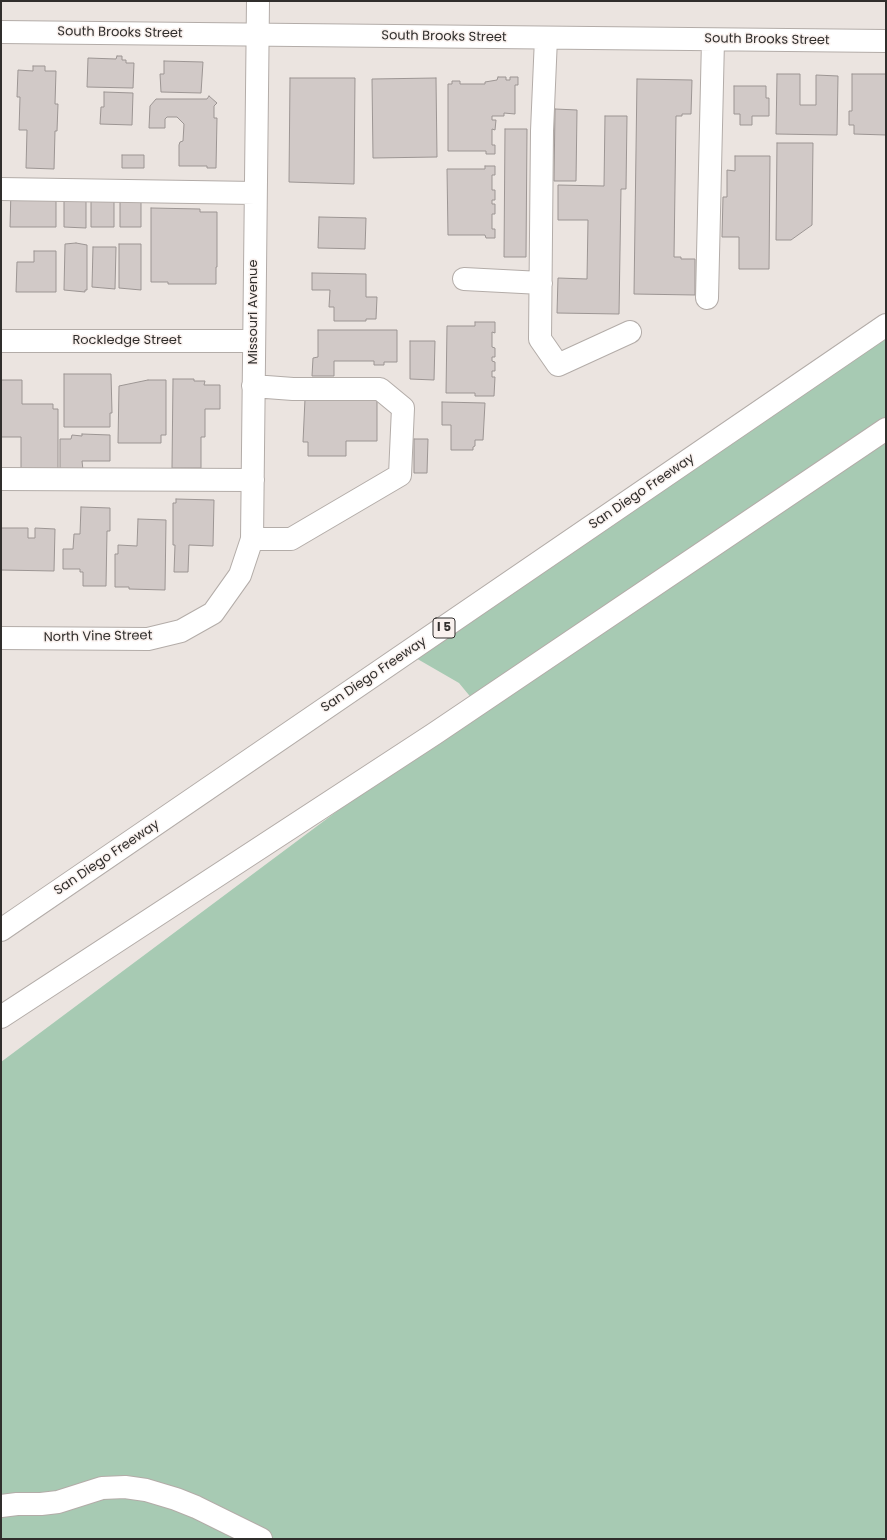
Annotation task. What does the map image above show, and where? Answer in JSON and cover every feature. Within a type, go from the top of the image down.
[{"type":"main road","name":"Missouri Avenue","points":[[214,613],[240,575],[252,539],[258,1]]},
{"type":"main road","name":"South Brooks Street","points":[[1,32],[886,41]]},
{"type":"main road","points":[[546,38],[542,131],[540,339],[558,365],[630,332]]},
{"type":"main road","points":[[707,298],[713,40]]},
{"type":"main road","points":[[1,189],[255,193]]},
{"type":"main road","points":[[464,279],[540,283]]},
{"type":"main road","name":"San Diego Freeway","points":[[1,930],[886,325]]},
{"type":"main road","name":"Rockledge Street","points":[[1,340],[254,341]]},
{"type":"main road","points":[[252,539],[291,539],[400,475],[403,408],[380,390],[293,389],[254,386]]},
{"type":"main road","points":[[1,1017],[434,734],[886,429]]},
{"type":"main road","points":[[1,479],[253,480]]},
{"type":"main road","name":"North Vine Street","points":[[1,638],[148,638],[181,631],[214,613]]},
{"type":"main road","points":[[1,1506],[58,1502],[102,1488],[125,1487],[146,1490],[176,1499],[209,1513],[261,1539]]},
{"type":"green space","points":[[886,319],[886,1539],[1,1539],[1,1062],[478,706],[459,683],[414,657]]},
{"type":"building","points":[[117,56],[122,56],[122,60],[126,60],[126,63],[134,63],[133,88],[87,87],[88,58],[116,59]]},
{"type":"building","points":[[164,61],[203,62],[201,93],[161,92],[160,74],[164,74]]},
{"type":"building","points":[[33,66],[45,66],[45,71],[56,71],[55,104],[58,104],[57,131],[55,131],[54,169],[26,168],[27,130],[19,130],[20,97],[17,97],[18,70],[33,71]]},
{"type":"building","points":[[777,74],[800,74],[800,105],[816,105],[816,75],[838,76],[837,135],[776,134]]},
{"type":"building","points":[[852,74],[886,74],[886,135],[854,134],[854,125],[849,125],[849,111],[852,111]]},
{"type":"building","points":[[498,77],[506,77],[506,80],[510,80],[510,77],[518,77],[518,85],[515,85],[515,114],[504,113],[504,116],[492,116],[492,120],[496,120],[495,130],[492,129],[492,145],[495,145],[495,154],[486,154],[486,151],[448,151],[448,84],[452,84],[452,81],[460,81],[460,84],[485,84],[485,82],[497,80]]},
{"type":"building","points":[[290,78],[355,78],[354,184],[289,182]]},
{"type":"building","points":[[436,78],[437,157],[373,158],[372,79]]},
{"type":"building","points":[[637,79],[692,80],[691,114],[676,116],[674,257],[681,257],[681,259],[695,259],[695,295],[634,294]]},
{"type":"building","points":[[734,86],[766,86],[766,98],[769,98],[769,116],[752,116],[752,125],[740,125],[740,114],[734,114]]},
{"type":"building","points":[[104,92],[133,93],[132,125],[100,124],[101,107],[104,107]]},
{"type":"building","points":[[209,96],[217,103],[214,106],[214,118],[217,118],[216,168],[207,168],[207,166],[179,166],[179,145],[180,142],[183,141],[184,124],[177,117],[167,117],[165,119],[165,128],[149,128],[150,106],[156,99],[207,99]]},
{"type":"building","points":[[555,109],[577,110],[576,181],[554,181]]},
{"type":"building","points":[[605,116],[627,116],[626,189],[621,189],[619,314],[557,313],[558,278],[587,279],[588,220],[558,220],[558,185],[604,186]]},
{"type":"building","points":[[505,129],[527,129],[526,257],[504,257]]},
{"type":"building","points":[[777,143],[813,143],[812,225],[791,240],[776,240]]},
{"type":"building","points":[[122,155],[144,155],[144,168],[122,168]]},
{"type":"building","points":[[735,156],[770,156],[769,269],[739,269],[739,237],[722,237],[723,197],[727,197],[727,170],[735,171]]},
{"type":"building","points":[[485,166],[495,166],[495,175],[492,175],[492,190],[495,190],[495,200],[492,200],[492,204],[495,204],[495,214],[492,214],[492,229],[495,229],[495,238],[486,238],[485,235],[448,235],[447,169],[485,169]]},
{"type":"building","points":[[11,191],[56,192],[56,227],[10,227]]},
{"type":"building","points":[[64,197],[86,197],[86,228],[64,227]]},
{"type":"building","points":[[91,198],[114,198],[114,227],[91,227]]},
{"type":"building","points":[[120,198],[141,198],[141,227],[120,227]]},
{"type":"building","points":[[151,208],[200,209],[200,212],[217,212],[216,284],[168,284],[168,282],[151,282]]},
{"type":"building","points":[[319,217],[366,218],[365,249],[318,248]]},
{"type":"building","points":[[76,243],[87,245],[87,290],[85,290],[85,292],[64,290],[65,244]]},
{"type":"building","points":[[119,244],[141,244],[141,290],[119,288]]},
{"type":"building","points":[[93,247],[116,247],[115,289],[92,287]]},
{"type":"building","points":[[34,251],[56,251],[56,292],[16,292],[17,262],[34,262]]},
{"type":"building","points":[[312,273],[366,274],[366,297],[377,297],[376,319],[366,319],[366,321],[334,321],[334,307],[329,307],[330,290],[312,290]]},
{"type":"building","points":[[475,322],[495,322],[495,333],[492,332],[492,347],[495,348],[495,357],[492,357],[492,361],[495,362],[495,371],[492,371],[492,377],[495,377],[494,396],[475,396],[475,393],[446,393],[447,326],[475,326]]},
{"type":"building","points":[[318,330],[397,330],[397,362],[384,362],[384,365],[374,365],[374,361],[334,361],[334,376],[312,376],[313,358],[318,357]]},
{"type":"building","points":[[410,341],[435,341],[434,380],[410,379]]},
{"type":"building","points":[[64,374],[111,374],[112,413],[110,413],[110,427],[64,427]]},
{"type":"building","points":[[173,379],[194,379],[194,381],[205,381],[204,385],[220,385],[220,409],[205,409],[205,437],[201,437],[201,468],[172,468]]},
{"type":"building","points":[[1,380],[22,380],[22,404],[53,404],[53,409],[58,409],[58,469],[21,469],[21,437],[1,437]]},
{"type":"building","points":[[148,380],[166,380],[166,435],[161,435],[161,443],[118,443],[119,386]]},
{"type":"building","points":[[305,399],[377,399],[377,441],[346,441],[346,456],[308,456],[308,442],[303,442]]},
{"type":"building","points":[[442,402],[485,403],[483,440],[475,440],[473,450],[451,450],[451,425],[442,425]]},
{"type":"building","points":[[82,434],[110,435],[110,461],[82,461],[83,470],[60,470],[60,439],[71,439],[72,435],[82,436]]},
{"type":"building","points":[[414,439],[428,439],[427,473],[414,473]]},
{"type":"building","points":[[176,499],[214,500],[213,546],[189,545],[188,572],[174,572],[175,545],[173,545],[173,503],[176,503]]},
{"type":"building","points":[[81,507],[110,508],[110,531],[107,531],[106,586],[83,586],[83,572],[80,572],[80,569],[63,569],[63,549],[73,549],[74,534],[80,534]]},
{"type":"building","points":[[138,519],[166,520],[165,590],[115,587],[115,554],[118,554],[118,545],[137,546]]},
{"type":"building","points":[[1,528],[28,528],[28,538],[35,538],[35,528],[55,529],[54,571],[1,570]]}]
